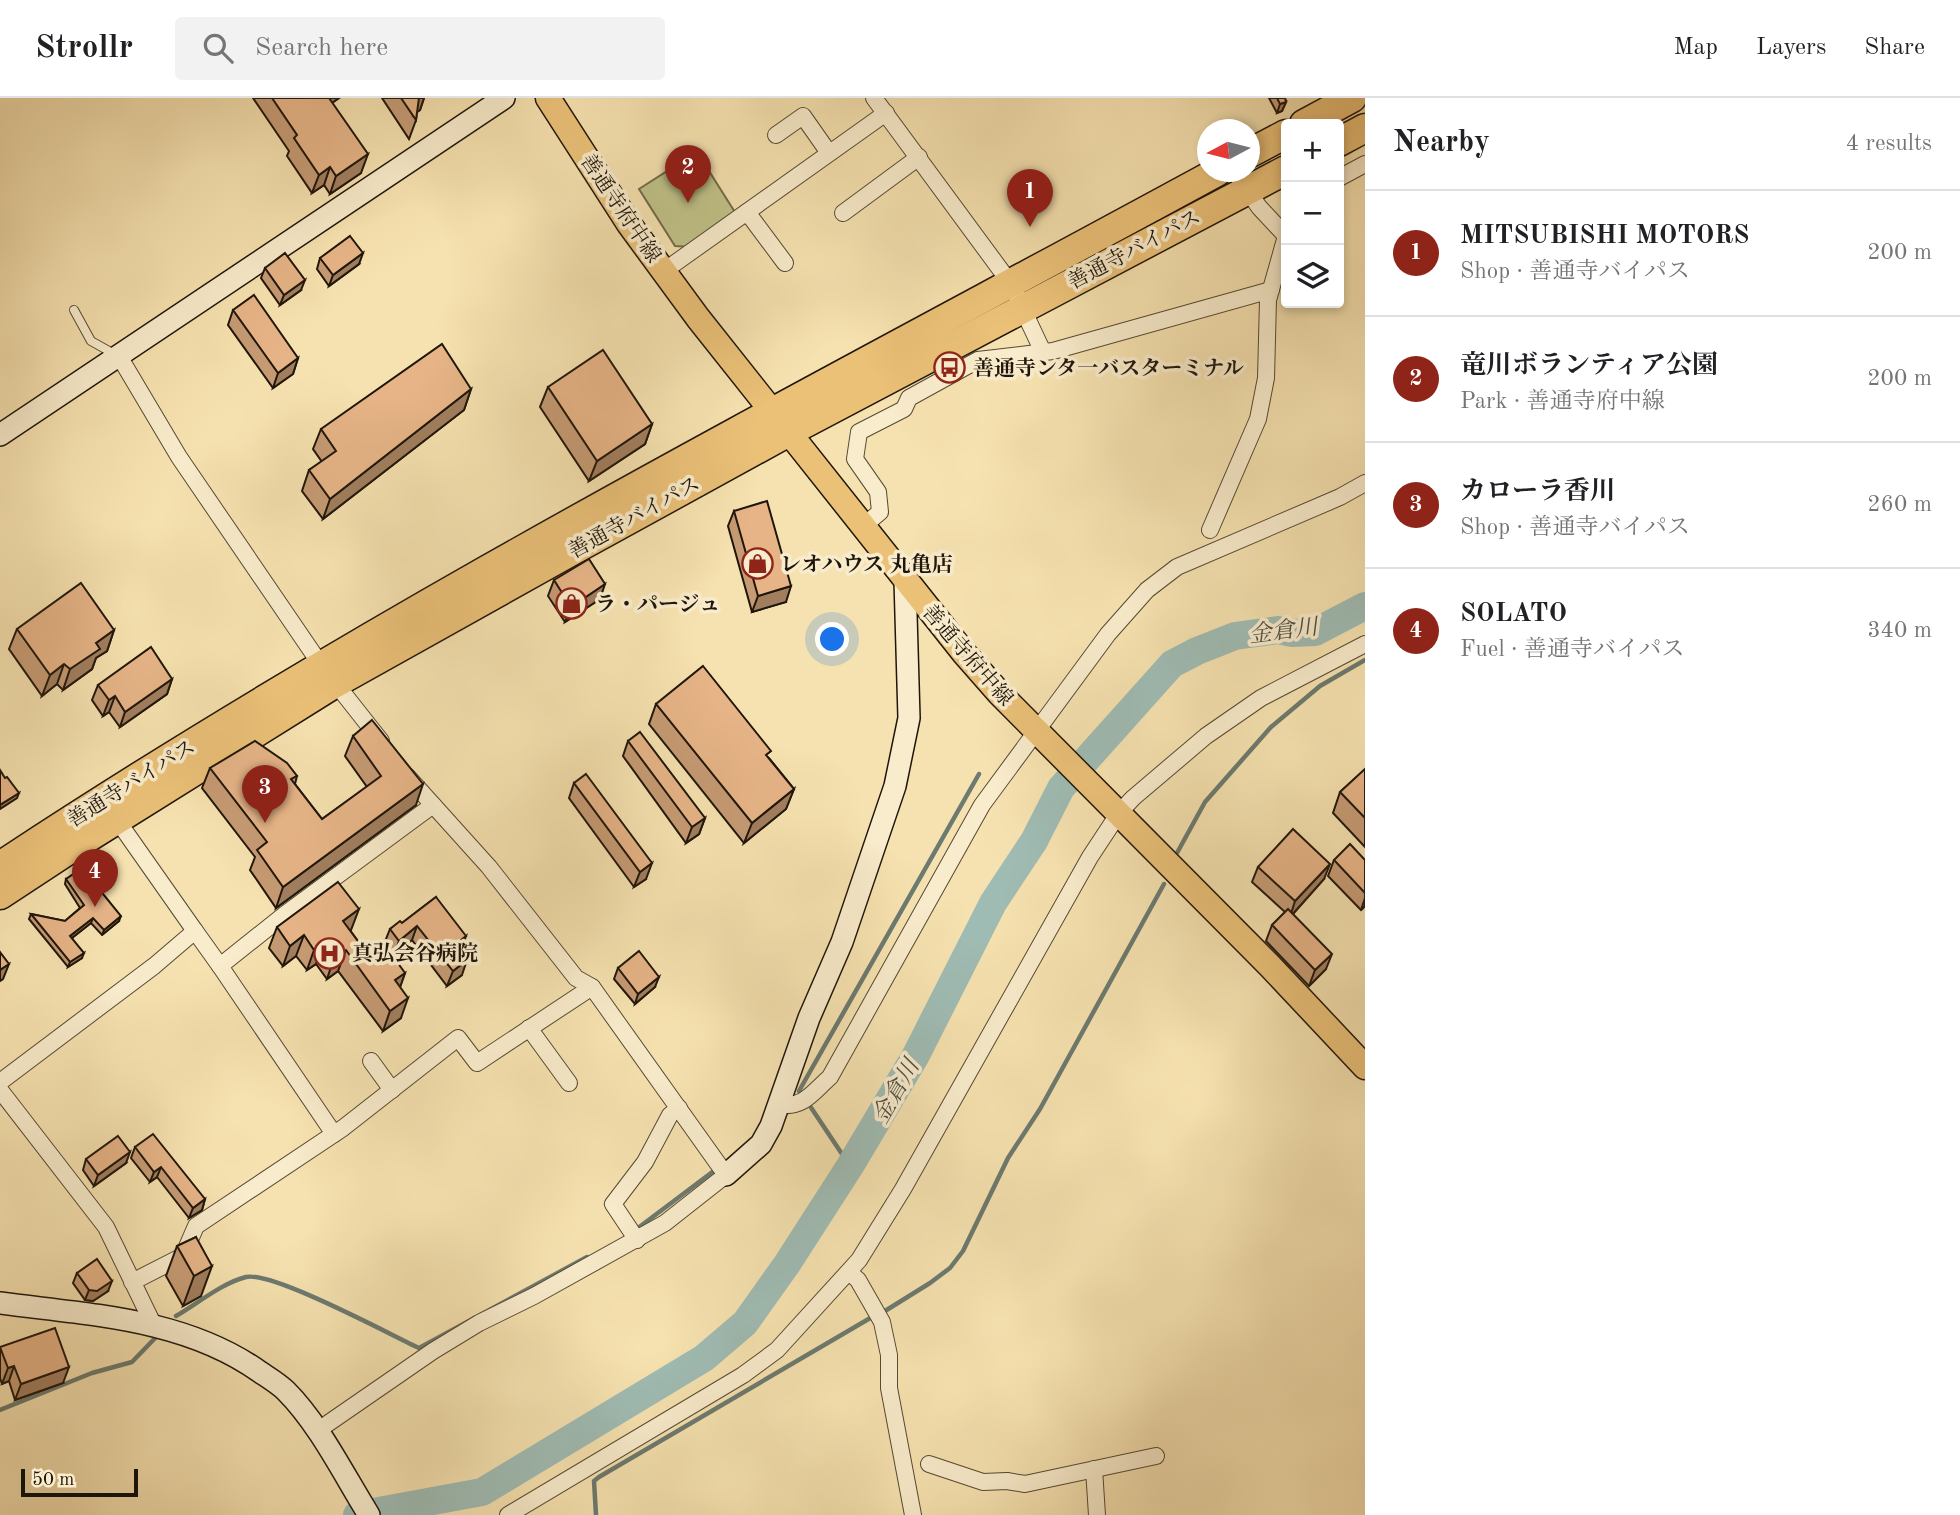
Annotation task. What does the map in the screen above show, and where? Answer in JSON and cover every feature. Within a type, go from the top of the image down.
[{"type":"highway","points":[[1313,119],[1346,100]]},
{"type":"highway","points":[[1344,139],[1365,128]]},
{"type":"highway","points":[[1260,148],[1281,137]]},
{"type":"highway","name":"善通寺バイパス","points":[[1260,176],[1281,171]]},
{"type":"highway","name":"善通寺バイパス","points":[[1017,296],[1201,182]]},
{"type":"highway","name":"善通寺バイパス","points":[[0,895],[117,820],[327,675],[555,531],[780,424],[1017,296],[1239,182]]},
{"type":"highway","name":"善通寺バイパス","points":[[0,866],[58,828],[327,675]]},
{"type":"main road","name":"善通寺府中線","points":[[548,98],[629,224],[664,271],[780,424],[964,653],[1270,966],[1365,1068]]},
{"type":"street","points":[[3,427],[119,356],[504,98]]},
{"type":"street","points":[[874,98],[1017,296],[1043,352]]},
{"type":"street","points":[[664,271],[886,113]]},
{"type":"street","points":[[776,135],[803,116],[829,153]]},
{"type":"street","points":[[843,214],[919,157]]},
{"type":"street","points":[[1344,175],[1365,164]]},
{"type":"street","points":[[1242,182],[1259,207],[1281,231]]},
{"type":"street","points":[[747,212],[785,263]]},
{"type":"street","points":[[1210,530],[1258,419],[1266,378],[1268,300],[1284,245]]},
{"type":"street","points":[[862,527],[880,512],[878,492],[855,459],[859,432],[904,409],[909,398],[978,360],[1043,352],[1271,290]]},
{"type":"street","points":[[119,356],[179,457],[327,675],[433,805],[489,867],[576,978],[592,987],[726,1175]]},
{"type":"street","points":[[317,1431],[433,1350],[634,1235],[665,1223],[761,1144],[796,1102],[830,1077],[982,805],[1043,736],[1108,634],[1147,590],[1177,567],[1340,497],[1365,483]]},
{"type":"street","points":[[796,1102],[809,1018],[842,942],[895,786],[909,718],[905,580]]},
{"type":"street","points":[[508,1515],[751,1369],[777,1350],[849,1272],[903,1189],[1114,808],[1206,736],[1261,698],[1365,644]]},
{"type":"street","points":[[220,967],[284,915],[433,805]]},
{"type":"street","points":[[117,820],[334,1134]]},
{"type":"street","points":[[0,1082],[154,966],[195,931]]},
{"type":"street","points":[[132,1282],[183,1256],[196,1226],[334,1134],[458,1038],[477,1063],[592,987]]},
{"type":"street","points":[[529,1028],[569,1083]]},
{"type":"street","points":[[371,1061],[392,1090]]},
{"type":"street","points":[[0,1090],[106,1227],[153,1324]]},
{"type":"street","points":[[634,1235],[613,1204],[645,1162],[670,1115],[679,1108]]},
{"type":"street","points":[[849,1272],[858,1280],[882,1322],[889,1354],[891,1400],[913,1515]]},
{"type":"street","points":[[0,1303],[153,1324],[211,1345],[249,1364],[286,1390],[317,1431],[369,1515]]},
{"type":"street","points":[[929,1464],[983,1482],[1007,1481],[1025,1484],[1156,1456]]},
{"type":"street","points":[[1094,1469],[1097,1515]]},
{"type":"lane","points":[[74,310],[92,341],[119,356]]},
{"type":"green space","points":[[697,152],[738,217],[692,247],[675,246],[639,189]]},
{"type":"building","points":[[272,98],[329,98],[368,154],[336,176],[330,167],[319,175]]},
{"type":"building","points":[[401,98],[419,98],[416,120]]},
{"type":"building","points":[[1277,98],[1285,98],[1286,102],[1280,104]]},
{"type":"building","points":[[350,236],[363,253],[333,275],[320,258]]},
{"type":"building","points":[[285,253],[305,280],[284,295],[265,268]]},
{"type":"building","points":[[254,295],[298,358],[278,373],[233,310]]},
{"type":"building","points":[[442,344],[471,389],[330,499],[309,470],[336,451],[321,429]]},
{"type":"building","points":[[603,350],[652,424],[597,461],[548,387]]},
{"type":"building","name":"レオハウス 丸亀店","points":[[767,501],[791,586],[758,596],[734,511]]},
{"type":"building","points":[[589,559],[605,584],[571,607],[554,580]]},
{"type":"building","points":[[81,583],[114,630],[96,643],[100,649],[70,669],[64,664],[50,675],[17,629]]},
{"type":"building","points":[[151,647],[172,679],[125,712],[115,696],[109,700],[98,685]]},
{"type":"building","points":[[703,666],[771,751],[766,755],[794,789],[752,823],[656,704]]},
{"type":"building","points":[[372,720],[423,784],[283,887],[257,850],[267,842],[210,768],[255,741],[287,763],[297,776],[291,779],[322,819],[381,776],[353,736]]},
{"type":"building","points":[[640,732],[705,818],[692,827],[628,741]]},
{"type":"building","points":[[1365,769],[1365,818],[1340,792]]},
{"type":"building","points":[[0,770],[19,793],[0,805]]},
{"type":"building","points":[[586,774],[652,863],[640,872],[574,783]]},
{"type":"building","points":[[1293,829],[1330,864],[1295,901],[1258,867]]},
{"type":"building","points":[[1350,844],[1365,860],[1365,893],[1334,860]]},
{"type":"building","points":[[82,868],[121,916],[104,930],[93,918],[70,936],[84,953],[70,962],[31,914],[65,921],[84,905],[66,879]]},
{"type":"building","points":[[338,882],[359,909],[343,921],[363,948],[368,944],[382,963],[392,955],[405,973],[395,980],[408,998],[390,1011],[346,950],[334,958],[323,943],[314,950],[304,935],[290,946],[277,927]]},
{"type":"building","points":[[436,897],[466,936],[455,945],[467,960],[453,971],[417,926],[399,941],[390,929]]},
{"type":"building","points":[[1288,909],[1332,954],[1315,970],[1272,925]]},
{"type":"building","points":[[639,951],[659,977],[638,994],[618,968]]},
{"type":"building","points":[[0,952],[9,964],[0,970]]},
{"type":"building","points":[[153,1134],[205,1199],[193,1208],[161,1167],[154,1172],[135,1147]]},
{"type":"building","points":[[118,1136],[130,1152],[98,1175],[86,1159]]},
{"type":"building","points":[[196,1237],[212,1266],[194,1276],[177,1246]]},
{"type":"building","points":[[97,1259],[112,1281],[97,1291],[89,1290],[77,1273]]},
{"type":"building","points":[[55,1328],[69,1367],[21,1384],[14,1366],[8,1368],[0,1347]]},
{"type":"waterway","name":"金倉川","points":[[357,1515],[482,1492],[704,1358],[745,1323],[787,1264],[850,1166],[916,1055],[993,903],[1034,841],[1061,788],[1172,664],[1235,636],[1278,630],[1292,633],[1315,632],[1365,606]]},
{"type":"waterway","points":[[1177,853],[1205,802],[1271,727],[1320,686],[1365,660]]},
{"type":"waterway","points":[[803,1096],[799,1091],[979,774]]},
{"type":"waterway","points":[[885,1311],[950,1268],[963,1251],[1008,1158],[1040,1109],[1164,884]]},
{"type":"waterway","points":[[808,1103],[850,1166]]},
{"type":"waterway","points":[[634,1231],[715,1170]]},
{"type":"waterway","points":[[176,1316],[228,1284],[246,1277],[260,1278],[304,1293],[419,1348],[587,1257]]},
{"type":"waterway","points":[[596,1515],[594,1481],[599,1477],[872,1317]]},
{"type":"waterway","points":[[0,1410],[92,1373],[132,1362],[160,1333]]},
{"type":"place","name":"竜川ボランティア公園","points":[[688,203]]},
{"type":"place","name":"MITSUBISHI MOTORS","points":[[1030,227]]},
{"type":"place","name":"善通寺ンタ一バスターミナル","points":[[950,368]]},
{"type":"place","name":"レオハウス 丸亀店","points":[[757,564]]},
{"type":"place","name":"ラ・パージュ","points":[[572,604]]},
{"type":"place","name":"カローラ香川","points":[[265,823]]},
{"type":"place","name":"SOLATO","points":[[95,907]]},
{"type":"place","name":"真弘会谷病院","points":[[329,953]]}]
